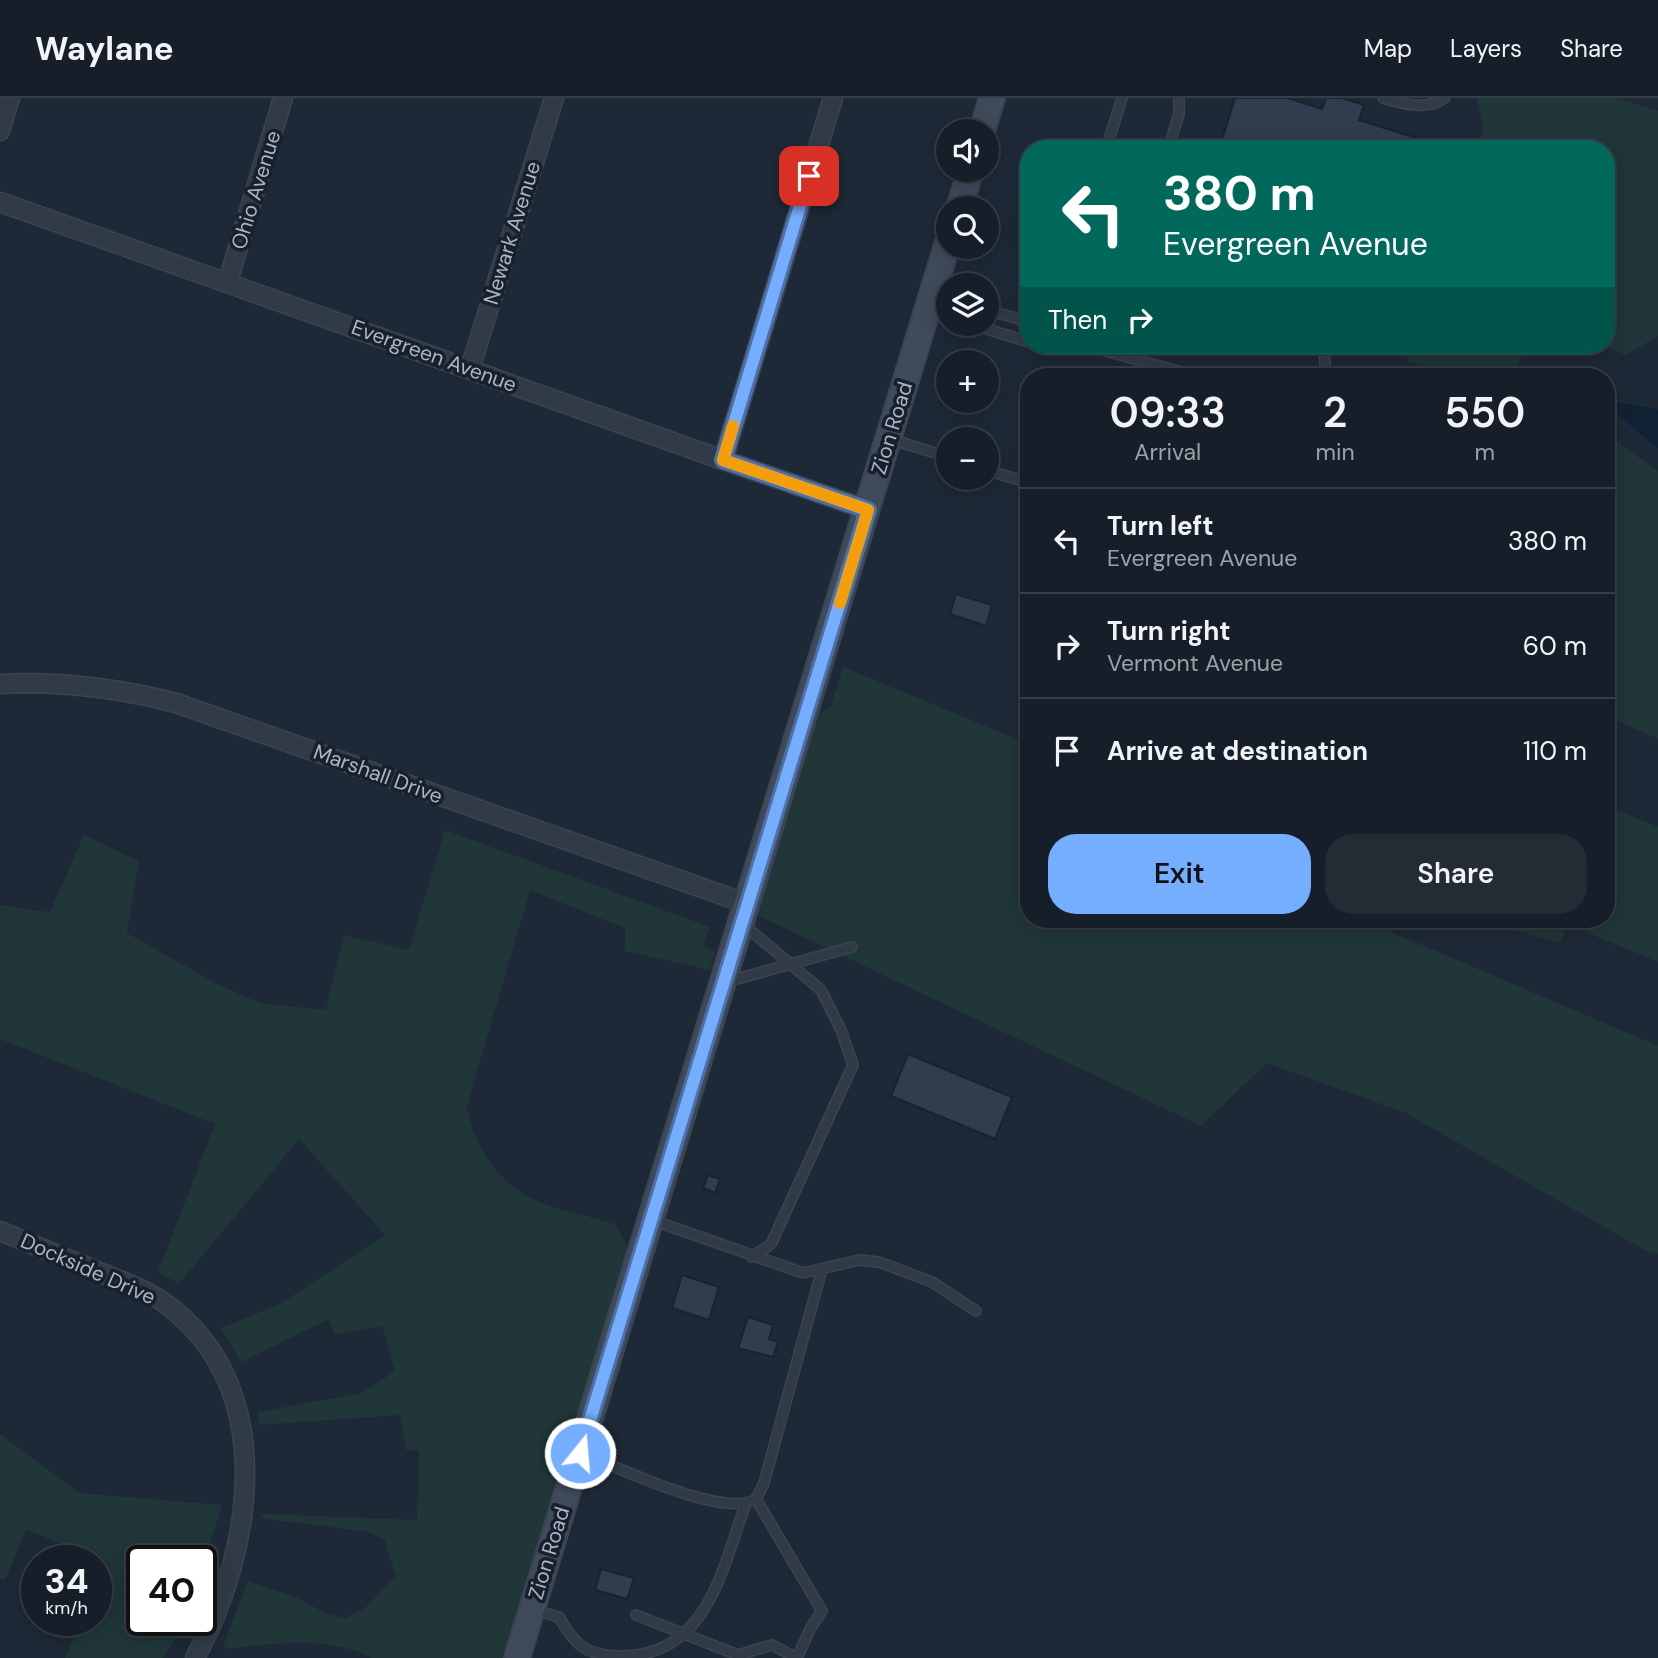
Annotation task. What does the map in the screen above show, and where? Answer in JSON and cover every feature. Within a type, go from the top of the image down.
[{"type":"street","points":[[0,131],[10,98]]},
{"type":"street","name":"Ohio Avenue","points":[[228,281],[283,98]]},
{"type":"street","name":"Newark Avenue","points":[[470,369],[554,98]]},
{"type":"street","points":[[723,460],[833,98]]},
{"type":"street","points":[[986,119],[992,98]]},
{"type":"street","name":"Evergreen Avenue","points":[[0,202],[868,510]]},
{"type":"street","name":"Zion Road","points":[[517,1658],[889,439],[936,310]]},
{"type":"street","name":"Marshall Drive","points":[[0,684],[71,684],[132,692],[176,703],[745,914]]},
{"type":"street","name":"Dockside Drive","points":[[0,1231],[133,1286],[163,1302],[196,1329],[222,1367],[233,1391],[240,1418],[243,1454],[242,1513],[228,1581],[195,1658]]},
{"type":"lane","points":[[1110,140],[1122,98]]},
{"type":"lane","points":[[1171,140],[1179,114],[1179,98]]},
{"type":"lane","points":[[1383,98],[1424,106],[1438,103],[1445,98]]},
{"type":"lane","points":[[999,313],[1020,319]]},
{"type":"lane","points":[[999,333],[1020,339]]},
{"type":"lane","points":[[1128,354],[1171,368]]},
{"type":"lane","points":[[889,439],[936,453]]},
{"type":"lane","points":[[999,474],[1020,480]]},
{"type":"lane","points":[[745,914],[792,964],[821,990],[841,1030],[853,1065],[771,1244],[752,1257]]},
{"type":"lane","points":[[724,983],[852,947]]},
{"type":"lane","points":[[652,1220],[803,1273],[859,1260],[879,1262],[932,1282],[976,1311]]},
{"type":"lane","points":[[580,1453],[699,1498],[723,1504],[746,1503],[756,1499],[764,1483],[822,1269]]},
{"type":"lane","points":[[636,1615],[738,1655],[772,1645],[797,1658],[810,1629],[822,1611],[756,1499]]},
{"type":"lane","points":[[532,1609],[559,1617],[577,1644],[603,1654],[639,1654],[673,1643],[686,1634],[712,1596],[746,1503]]},
{"type":"green space","points":[[1477,98],[1615,98],[1658,111],[1658,336],[1626,355],[1615,351],[1615,140],[1481,140],[1482,124]]},
{"type":"green space","points":[[1408,354],[1522,354],[1518,368],[1429,368],[1406,361]]},
{"type":"green space","points":[[1615,441],[1658,471],[1658,739],[1615,720]]},
{"type":"green space","points":[[843,667],[1020,740],[1020,928],[1382,928],[1658,1046],[1658,1254],[1648,1252],[1406,1113],[1267,1063],[1201,1126],[757,915],[819,714],[831,706]]},
{"type":"green space","points":[[1615,809],[1658,827],[1658,962],[1576,928],[1615,928]]},
{"type":"green space","points":[[445,830],[710,927],[703,947],[715,951],[710,970],[625,951],[625,928],[530,890],[467,1106],[470,1119],[481,1147],[509,1183],[543,1203],[615,1224],[629,1250],[503,1658],[372,1658],[336,1646],[298,1643],[222,1649],[248,1581],[296,1597],[327,1614],[346,1618],[365,1608],[396,1576],[385,1541],[369,1532],[260,1518],[264,1514],[417,1520],[419,1450],[406,1450],[400,1415],[260,1425],[258,1412],[362,1393],[395,1371],[382,1326],[334,1334],[329,1319],[241,1362],[221,1328],[280,1304],[385,1235],[299,1139],[179,1284],[158,1272],[215,1124],[0,1039],[0,905],[50,912],[84,835],[139,861],[127,933],[217,984],[260,1003],[326,1010],[344,935],[409,950]]},
{"type":"green space","points":[[1504,928],[1565,928],[1561,943]]},
{"type":"green space","points":[[0,1434],[79,1493],[222,1505],[210,1545],[126,1545],[126,1636],[177,1636],[163,1658],[65,1658],[75,1636],[112,1636],[112,1545],[63,1545],[26,1529],[5,1580],[0,1578]]},
{"type":"water","points":[[1615,402],[1658,409],[1658,449],[1615,412]]},
{"type":"building","points":[[1235,98],[1288,98],[1322,109],[1326,98],[1342,98],[1364,105],[1359,120],[1423,140],[1222,140]]},
{"type":"building","points":[[956,594],[992,605],[986,626],[950,614]]},
{"type":"building","points":[[908,1054],[1012,1097],[995,1139],[891,1096]]},
{"type":"building","points":[[708,1175],[720,1179],[715,1193],[703,1188]]},
{"type":"building","points":[[682,1275],[719,1287],[709,1320],[672,1308]]},
{"type":"building","points":[[748,1317],[773,1325],[769,1339],[778,1342],[773,1357],[738,1348]]},
{"type":"building","points":[[601,1569],[634,1578],[627,1599],[595,1590]]},
{"type":"slow traffic","points":[[733,426],[723,460],[868,510],[840,603]]},
{"type":"route","points":[[580,1453],[868,510],[723,460],[809,176]]}]
